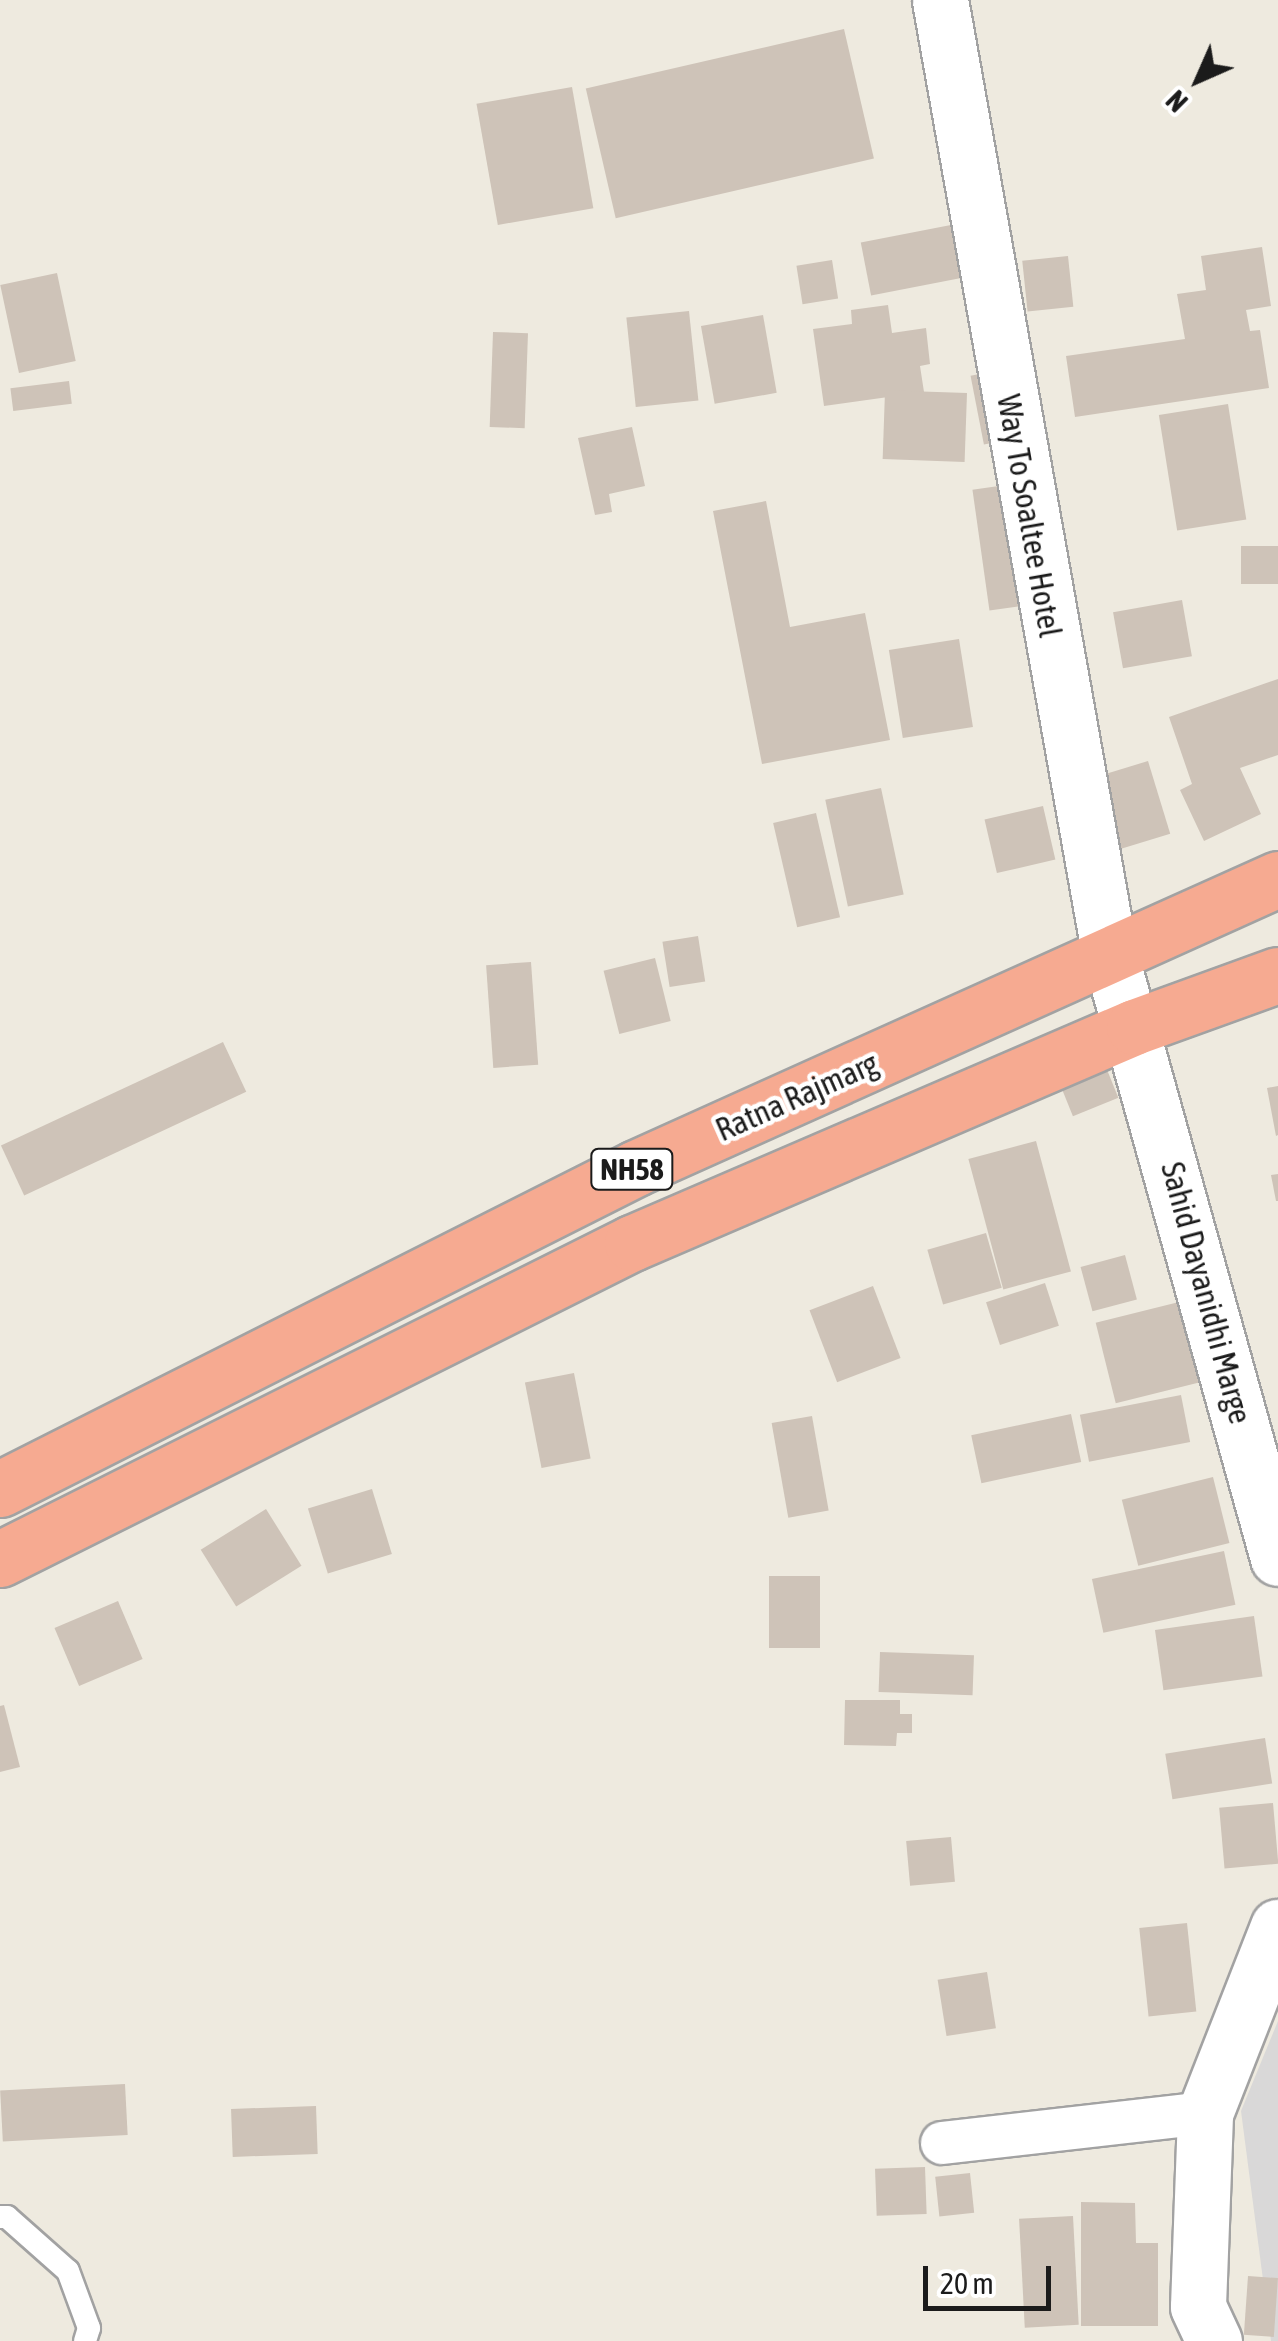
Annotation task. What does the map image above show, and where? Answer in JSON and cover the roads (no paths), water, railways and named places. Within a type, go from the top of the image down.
[{"type":"highway","name":"Ratna Rajmarg","points":[[0,1488],[636,1168],[1108,951],[1278,878]]},
{"type":"highway","name":"Ratna Rajmarg","points":[[0,1559],[632,1243],[1134,1028],[1278,976]]},
{"type":"street","name":"Way To Soaltee Hotel","points":[[940,0],[1108,951],[1134,1028]]},
{"type":"street","name":"Sahid Dayanidhi Marge","points":[[1134,1028],[1278,1558]]},
{"type":"street","points":[[1214,2341],[1198,2306],[1205,2113],[1278,1927]]},
{"type":"street","points":[[942,2143],[1205,2113]]},
{"type":"lane","points":[[0,2218],[68,2270],[89,2328],[85,2341]]}]
